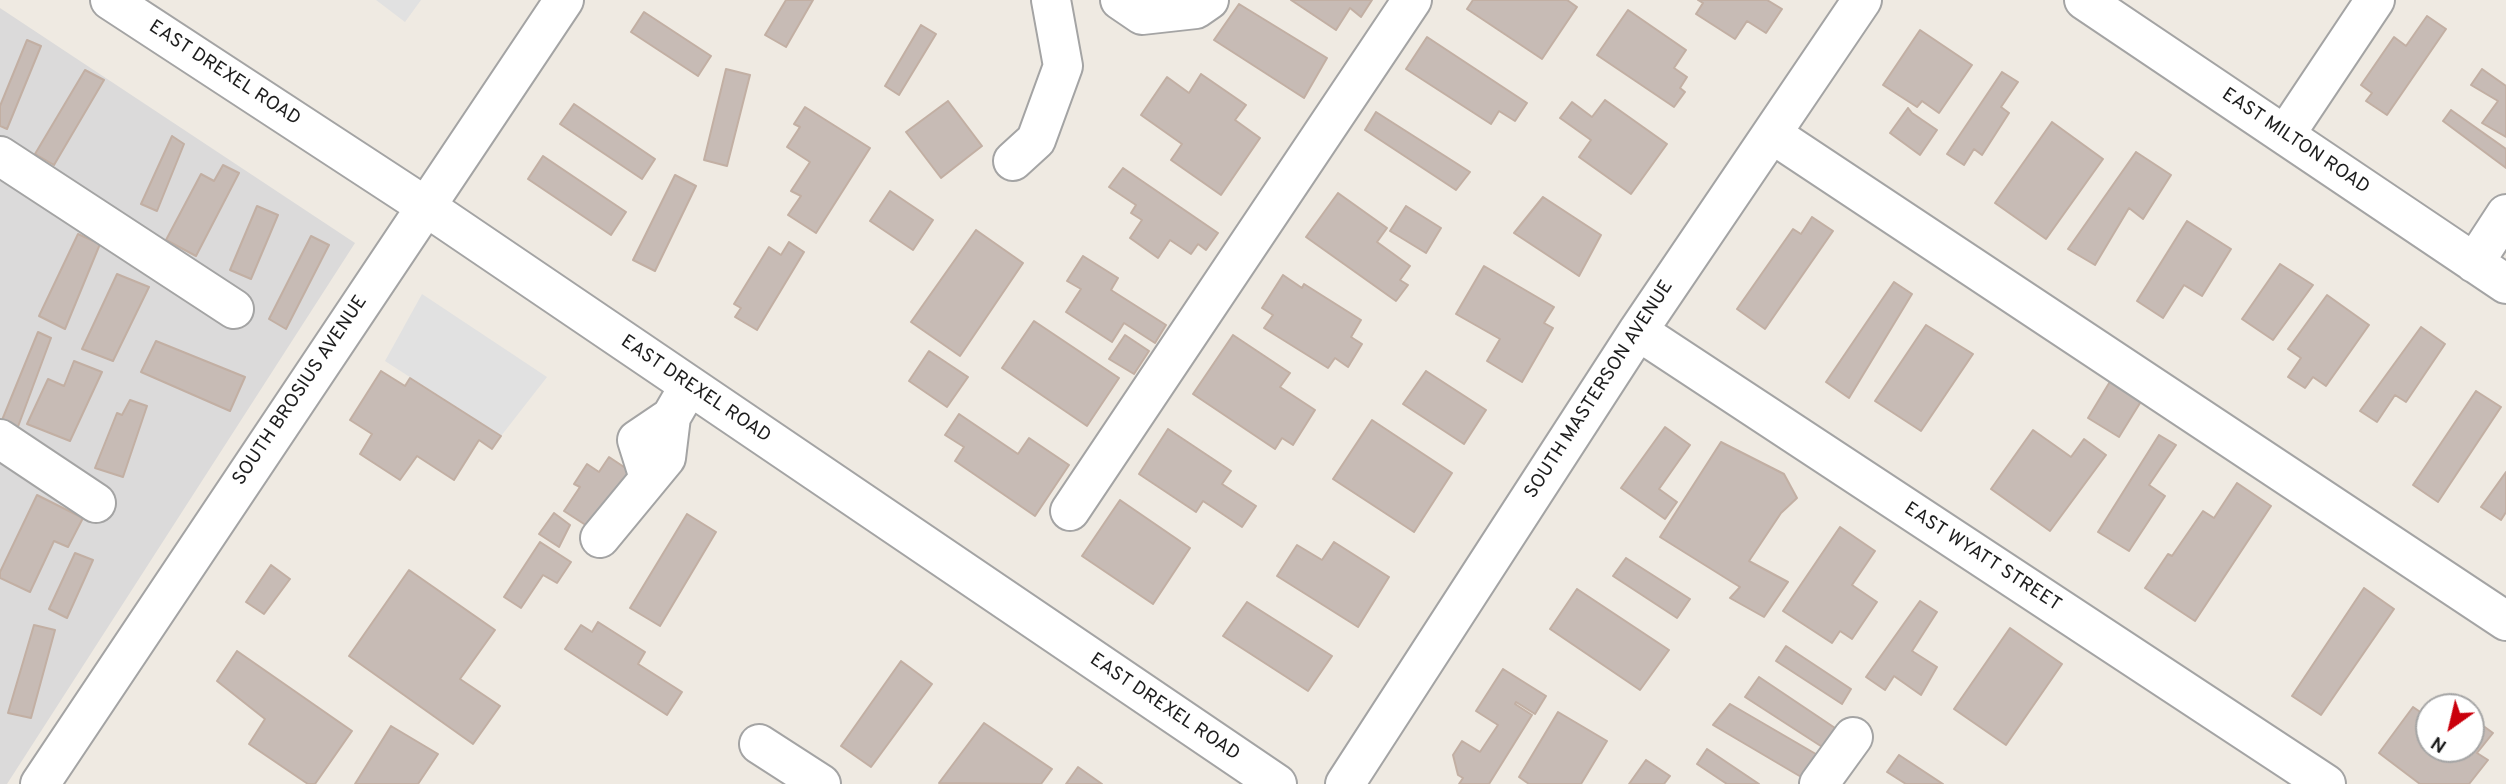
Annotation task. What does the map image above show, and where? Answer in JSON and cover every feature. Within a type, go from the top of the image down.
[{"type":"street","name":"EAST DREXEL ROAD","points":[[110,0],[425,206],[680,401],[1277,784]]},
{"type":"street","name":"SOUTH BROSIUS AVENUE","points":[[40,784],[564,0]]},
{"type":"street","points":[[1013,160],[1036,140],[1063,66],[1051,0]]},
{"type":"street","points":[[1120,0],[1142,15],[1196,9],[1209,0]]},
{"type":"street","points":[[1070,511],[1412,0]]},
{"type":"street","name":"SOUTH MASTERSON AVENUE","points":[[1345,784],[1638,331],[1862,0]]},
{"type":"street","name":"EAST MILTON ROAD","points":[[2084,0],[2506,284]]},
{"type":"street","points":[[2285,135],[2375,0]]},
{"type":"street","points":[[1772,134],[2506,621]]},
{"type":"street","points":[[0,156],[234,309]]},
{"type":"street","points":[[2474,263],[2506,214]]},
{"type":"street","name":"EAST WYATT STREET","points":[[1638,331],[2326,784]]},
{"type":"street","points":[[600,538],[666,458],[680,401]]},
{"type":"street","points":[[0,439],[96,503]]},
{"type":"street","points":[[1819,784],[1853,737]]},
{"type":"street","points":[[759,744],[821,784]]},
{"type":"shaded area","points":[[376,0],[421,0],[405,22]]},
{"type":"shaded area","points":[[0,8],[355,243],[7,784],[0,784]]},
{"type":"shaded area","points":[[422,294],[547,377],[501,436],[385,361]]},
{"type":"building","points":[[786,0],[813,0],[786,47],[765,35]]},
{"type":"building","points":[[1291,0],[1372,0],[1361,17],[1350,8],[1336,30]]},
{"type":"building","points":[[1473,0],[1567,0],[1577,7],[1542,59],[1467,9]]},
{"type":"building","points":[[1698,0],[1767,0],[1782,9],[1766,33],[1747,21],[1735,39],[1696,14],[1703,3]]},
{"type":"building","points":[[1239,4],[1327,58],[1304,98],[1214,40]]},
{"type":"building","points":[[1628,10],[1686,50],[1674,68],[1687,77],[1680,88],[1685,92],[1674,107],[1597,55]]},
{"type":"building","points":[[644,12],[711,56],[698,76],[631,32]]},
{"type":"building","points":[[2427,16],[2446,29],[2387,115],[2366,101],[2372,93],[2361,85],[2394,37],[2406,46]]},
{"type":"building","points":[[921,25],[936,34],[899,95],[885,86]]},
{"type":"building","points":[[1920,30],[1972,65],[1939,113],[1922,101],[1917,107],[1883,85]]},
{"type":"building","points":[[1427,37],[1527,103],[1515,121],[1499,111],[1491,124],[1406,69]]},
{"type":"building","points":[[27,40],[41,46],[7,129],[0,126],[0,106]]},
{"type":"building","points":[[726,69],[750,75],[727,166],[704,160]]},
{"type":"building","points":[[2482,69],[2506,86],[2506,137],[2482,123],[2498,101],[2471,85]]},
{"type":"building","points":[[85,70],[104,80],[54,165],[35,154]]},
{"type":"building","points":[[2002,72],[2018,82],[2001,107],[2009,113],[1982,155],[1974,149],[1964,165],[1947,154]]},
{"type":"building","points":[[1201,74],[1246,105],[1235,120],[1260,138],[1221,195],[1171,160],[1182,144],[1141,115],[1167,77],[1189,93]]},
{"type":"building","points":[[1605,100],[1667,144],[1631,194],[1579,157],[1591,140],[1560,118],[1572,102],[1592,117]]},
{"type":"building","points":[[948,101],[982,146],[941,178],[906,132]]},
{"type":"building","points":[[574,104],[655,159],[642,179],[560,124]]},
{"type":"building","points":[[805,107],[870,148],[816,233],[788,215],[801,196],[791,191],[810,162],[787,147],[800,127],[794,124]]},
{"type":"building","points":[[1908,108],[1937,130],[1920,155],[1890,133]]},
{"type":"building","points":[[2451,110],[2506,149],[2506,168],[2443,121]]},
{"type":"building","points":[[1376,112],[1470,172],[1456,190],[1365,130]]},
{"type":"building","points":[[2052,122],[2103,159],[2046,239],[1995,203]]},
{"type":"building","points":[[172,136],[184,144],[157,211],[141,204]]},
{"type":"building","points":[[2136,152],[2171,175],[2143,219],[2129,208],[2095,265],[2068,249]]},
{"type":"building","points":[[543,156],[626,212],[611,235],[528,179]]},
{"type":"building","points":[[223,165],[239,173],[196,256],[166,240],[201,174],[214,181]]},
{"type":"building","points":[[1123,168],[1218,233],[1206,250],[1198,244],[1191,254],[1170,240],[1158,258],[1130,238],[1142,220],[1131,213],[1136,205],[1109,187]]},
{"type":"building","points":[[675,175],[696,186],[655,271],[633,260]]},
{"type":"building","points":[[890,191],[933,220],[913,250],[870,221]]},
{"type":"building","points":[[1338,193],[1387,228],[1377,242],[1410,266],[1400,280],[1408,285],[1396,301],[1306,237]]},
{"type":"building","points":[[1543,197],[1601,235],[1579,276],[1514,233]]},
{"type":"building","points":[[257,206],[278,215],[251,279],[230,270]]},
{"type":"building","points":[[1406,206],[1441,228],[1426,253],[1390,231]]},
{"type":"building","points":[[1812,217],[1833,231],[1765,329],[1737,309],[1793,229],[1801,234]]},
{"type":"building","points":[[2187,221],[2231,249],[2202,296],[2184,285],[2163,318],[2137,301]]},
{"type":"building","points":[[976,230],[1023,263],[960,356],[911,322]]},
{"type":"building","points":[[78,234],[100,244],[65,329],[39,316]]},
{"type":"building","points":[[311,236],[329,245],[286,329],[269,319]]},
{"type":"building","points":[[789,242],[804,252],[757,330],[735,317],[741,308],[734,304],[769,247],[781,255]]},
{"type":"building","points":[[1083,256],[1118,278],[1111,290],[1166,325],[1155,343],[1124,323],[1112,342],[1066,312],[1081,289],[1067,281]]},
{"type":"building","points":[[2280,264],[2313,285],[2273,340],[2242,319]]},
{"type":"building","points":[[1484,266],[1554,307],[1544,323],[1553,328],[1522,382],[1487,361],[1500,339],[1456,314]]},
{"type":"building","points":[[117,274],[149,287],[113,361],[82,349]]},
{"type":"building","points":[[1283,275],[1302,288],[1304,284],[1361,320],[1351,337],[1362,344],[1348,367],[1335,358],[1328,368],[1264,328],[1273,315],[1262,308]]},
{"type":"building","points":[[1894,282],[1912,294],[1849,398],[1826,382]]},
{"type":"building","points":[[2327,295],[2369,325],[2326,386],[2313,377],[2305,388],[2288,377],[2301,358],[2288,349]]},
{"type":"building","points":[[1034,321],[1119,378],[1087,426],[1002,368]]},
{"type":"building","points":[[1926,325],[1973,354],[1921,431],[1875,401]]},
{"type":"building","points":[[2421,327],[2445,344],[2406,402],[2395,395],[2377,422],[2360,411]]},
{"type":"building","points":[[38,332],[51,338],[16,432],[0,425]]},
{"type":"building","points":[[1125,335],[1149,351],[1134,374],[1109,359]]},
{"type":"building","points":[[1233,335],[1290,373],[1280,387],[1315,410],[1293,445],[1282,438],[1275,449],[1193,394]]},
{"type":"building","points":[[156,341],[245,377],[230,411],[141,372]]},
{"type":"building","points":[[929,351],[968,377],[947,407],[909,381]]},
{"type":"building","points":[[74,361],[102,372],[70,441],[27,424],[48,379],[64,386]]},
{"type":"building","points":[[381,371],[405,386],[410,378],[501,436],[492,449],[479,440],[454,480],[417,456],[400,480],[360,454],[372,434],[350,420]]},
{"type":"building","points":[[1426,371],[1486,410],[1464,444],[1403,404]]},
{"type":"building","points":[[2114,375],[2145,395],[2119,437],[2088,418]]},
{"type":"building","points":[[2476,391],[2501,407],[2438,502],[2413,485]]},
{"type":"building","points":[[130,400],[147,406],[123,477],[95,468],[117,413],[122,415]]},
{"type":"building","points":[[959,414],[1018,454],[1029,438],[1069,465],[1035,516],[955,461],[964,447],[945,435]]},
{"type":"building","points":[[1372,420],[1452,473],[1414,532],[1333,479]]},
{"type":"building","points":[[1665,427],[1690,445],[1659,489],[1677,502],[1665,519],[1621,488]]},
{"type":"building","points":[[1168,429],[1231,471],[1222,484],[1256,506],[1242,527],[1203,501],[1196,512],[1139,474]]},
{"type":"building","points":[[2033,430],[2071,457],[2084,439],[2106,455],[2050,531],[1991,489]]},
{"type":"building","points":[[2159,435],[2176,445],[2149,485],[2165,496],[2129,551],[2098,532]]},
{"type":"building","points":[[1721,442],[1784,474],[1797,498],[1781,513],[1749,561],[1788,582],[1764,617],[1730,598],[1740,587],[1660,537]]},
{"type":"building","points":[[609,457],[636,475],[598,533],[564,511],[580,487],[574,484],[587,464],[599,472]]},
{"type":"building","points":[[2506,472],[2506,512],[2501,520],[2481,507]]},
{"type":"building","points":[[2237,483],[2271,506],[2195,621],[2145,588],[2168,554],[2172,556],[2203,511],[2214,518]]},
{"type":"building","points":[[37,495],[83,518],[68,547],[54,541],[30,592],[0,578],[0,572]]},
{"type":"building","points":[[1120,500],[1190,548],[1153,604],[1082,556]]},
{"type":"building","points":[[554,513],[570,525],[559,547],[539,534]]},
{"type":"building","points":[[687,514],[716,532],[660,626],[630,608]]},
{"type":"building","points":[[1840,527],[1875,551],[1852,585],[1877,602],[1852,639],[1840,631],[1832,643],[1783,611]]},
{"type":"building","points":[[540,542],[571,562],[557,583],[543,575],[521,608],[504,597]]},
{"type":"building","points":[[1334,542],[1389,577],[1358,627],[1277,576],[1297,545],[1322,560]]},
{"type":"building","points":[[75,553],[93,560],[67,618],[49,609]]},
{"type":"building","points":[[1626,558],[1690,599],[1677,618],[1613,576]]},
{"type":"building","points":[[271,565],[290,579],[264,614],[246,602]]},
{"type":"building","points":[[409,570],[495,630],[460,679],[500,706],[473,744],[349,656]]},
{"type":"building","points":[[2364,588],[2394,609],[2321,715],[2292,696]]},
{"type":"building","points":[[1577,589],[1669,650],[1640,690],[1550,629]]},
{"type":"building","points":[[1920,601],[1937,612],[1912,651],[1937,667],[1921,695],[1894,676],[1885,690],[1866,677]]},
{"type":"building","points":[[1247,602],[1332,656],[1308,691],[1223,636]]},
{"type":"building","points":[[598,622],[645,652],[638,664],[682,692],[667,715],[565,649],[581,625],[592,632]]},
{"type":"building","points":[[34,625],[55,630],[31,718],[8,713]]},
{"type":"building","points":[[2010,628],[2062,664],[2006,745],[1954,709]]},
{"type":"building","points":[[1786,646],[1851,689],[1842,704],[1776,661]]},
{"type":"building","points":[[237,651],[352,731],[315,784],[308,784],[249,744],[265,719],[217,681]]},
{"type":"building","points":[[901,661],[932,684],[871,767],[841,746]]},
{"type":"building","points":[[1503,669],[1546,696],[1535,714],[1516,702],[1515,704],[1532,715],[1489,784],[1459,784],[1463,778],[1458,775],[1453,755],[1462,741],[1480,752],[1498,725],[1476,711]]},
{"type":"building","points":[[1759,677],[1841,732],[1830,752],[1745,697]]},
{"type":"building","points":[[1730,704],[1821,757],[1808,781],[1713,725]]},
{"type":"building","points":[[2413,707],[2415,763],[2485,763],[2485,758],[2488,760],[2469,784],[2420,784],[2379,753]]},
{"type":"building","points":[[1558,712],[1607,741],[1581,784],[1529,784],[1519,777]]},
{"type":"building","points":[[984,723],[1052,769],[1041,784],[939,783]]},
{"type":"building","points":[[391,726],[438,754],[418,784],[355,784]]},
{"type":"building","points":[[2485,727],[2493,733],[2485,743]]},
{"type":"building","points":[[1707,749],[1759,784],[1727,784],[1697,764]]},
{"type":"building","points":[[1899,755],[1943,784],[1906,784],[1887,772]]},
{"type":"building","points":[[1646,760],[1670,776],[1664,784],[1629,784]]},
{"type":"building","points":[[1078,767],[1102,784],[1066,784]]}]
